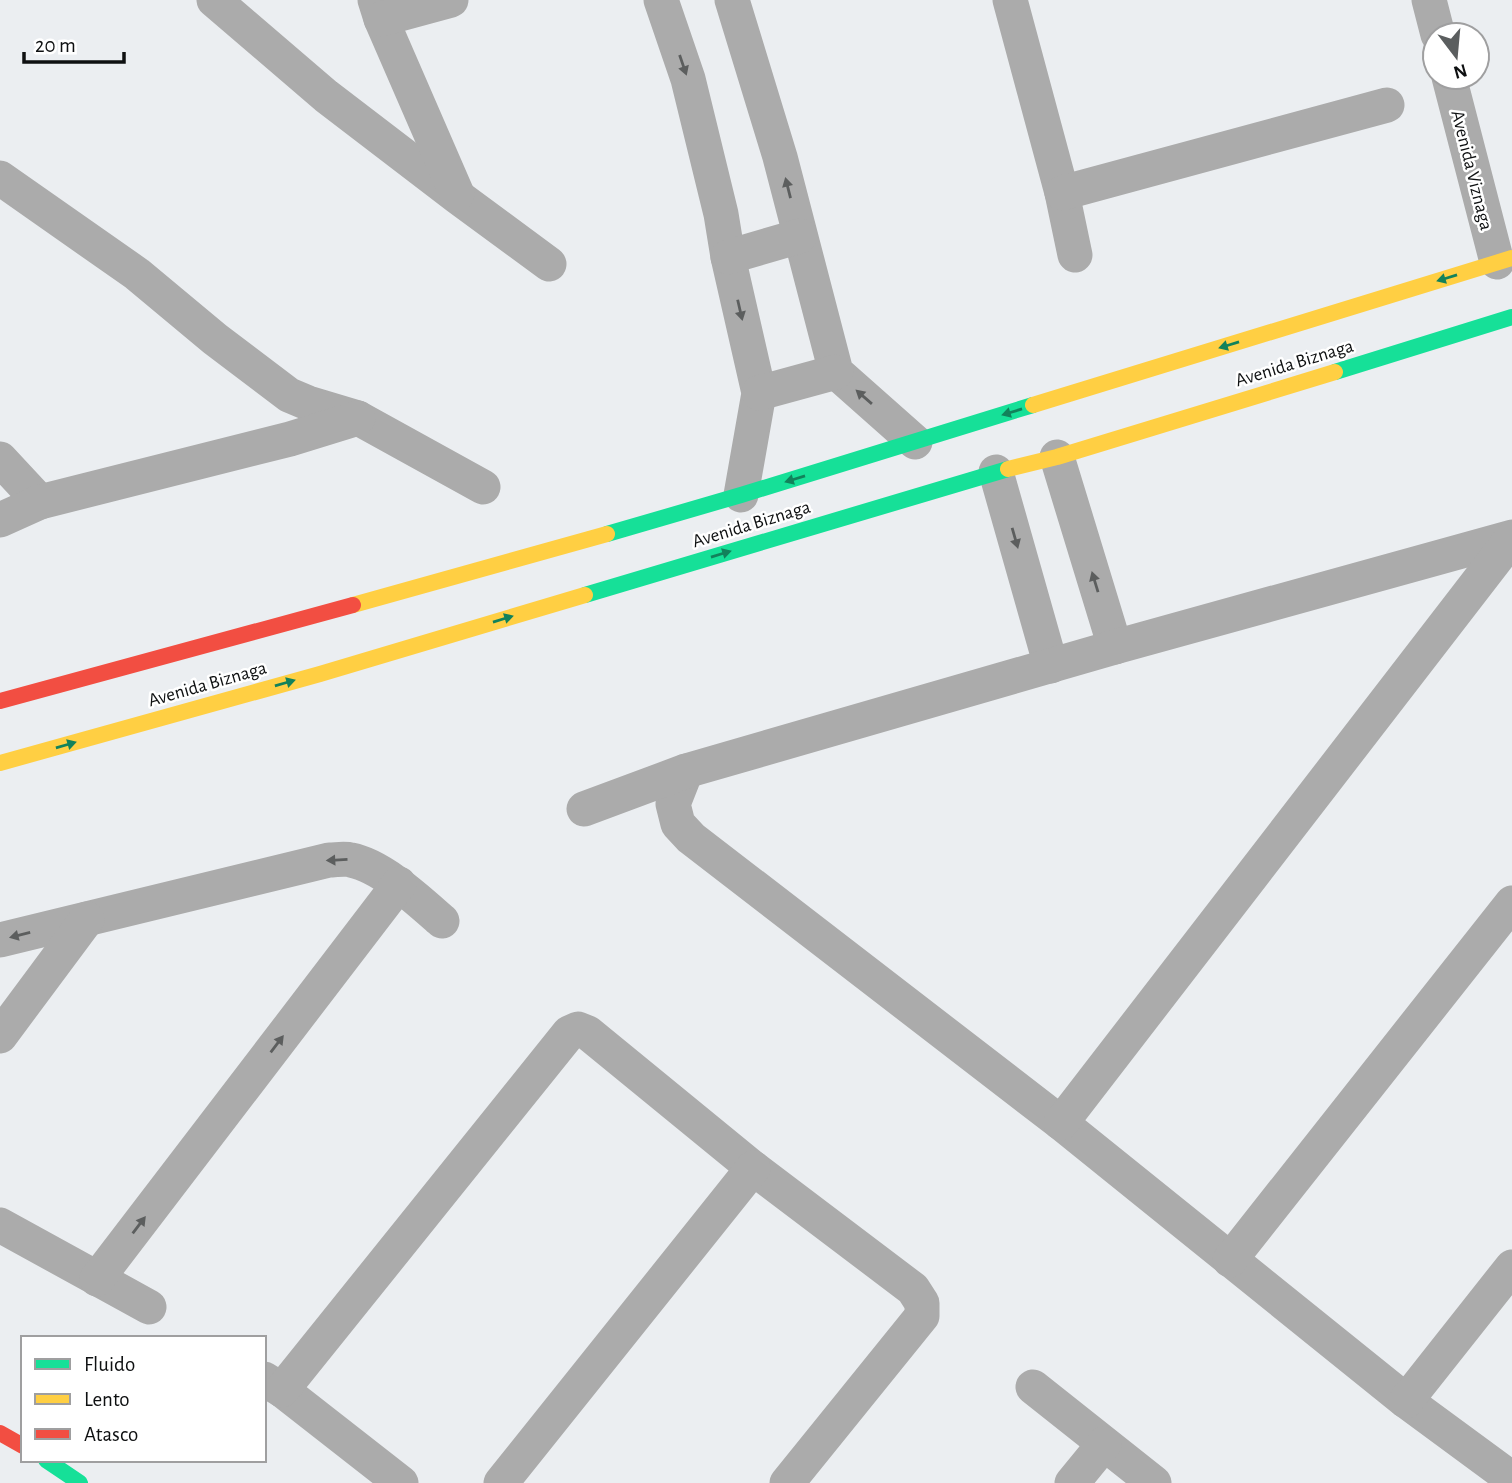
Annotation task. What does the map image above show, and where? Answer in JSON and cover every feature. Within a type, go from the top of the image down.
[{"type":"street","points":[[214,0],[326,96],[549,264]]},
{"type":"street","points":[[451,0],[378,9],[458,197]]},
{"type":"street","points":[[661,0],[688,79],[721,214],[759,393],[741,495]]},
{"type":"street","points":[[732,0],[780,157],[836,372],[915,442]]},
{"type":"street","points":[[1010,0],[1062,193],[1075,255]]},
{"type":"street","points":[[1429,0],[1434,21]]},
{"type":"street","name":"Avenida Viznaga","points":[[1453,91],[1505,260]]},
{"type":"street","points":[[1062,193],[1387,105]]},
{"type":"street","points":[[0,178],[137,274],[215,339],[289,395],[358,418],[482,486]]},
{"type":"street","points":[[728,257],[800,236]]},
{"type":"street","name":"Avenida Biznaga","points":[[0,701],[463,575],[741,495],[1505,260]]},
{"type":"street","name":"Avenida Biznaga","points":[[0,763],[320,674],[996,472],[1057,457],[1512,317]]},
{"type":"street","points":[[759,393],[836,372]]},
{"type":"street","points":[[0,520],[40,502],[290,439],[358,418]]},
{"type":"street","points":[[1057,457],[1115,647]]},
{"type":"street","points":[[0,459],[40,502]]},
{"type":"street","points":[[996,472],[1051,666]]},
{"type":"street","points":[[584,809],[686,771],[1115,647],[1512,538]]},
{"type":"street","points":[[1061,1123],[1512,538]]},
{"type":"street","points":[[686,771],[673,804],[678,824],[691,838],[1061,1123],[1406,1401],[1512,1479]]},
{"type":"street","points":[[0,940],[329,860],[350,859],[399,884],[442,921]]},
{"type":"street","points":[[97,1279],[399,884]]},
{"type":"street","points":[[1230,1260],[1512,903]]},
{"type":"street","points":[[0,1036],[87,919]]},
{"type":"street","points":[[401,1483],[273,1385],[569,1033],[578,1029],[587,1033],[753,1168],[913,1289],[922,1303],[922,1316],[787,1483]]},
{"type":"street","points":[[501,1483],[753,1168]]},
{"type":"street","points":[[0,1225],[149,1307]]},
{"type":"street","points":[[1406,1401],[1512,1267]]},
{"type":"street","points":[[1033,1387],[1154,1483]]},
{"type":"street","points":[[0,1433],[21,1445]]},
{"type":"street","points":[[1072,1483],[1104,1444]]},
{"type":"street","points":[[49,1462],[80,1483]]},
{"type":"traffic: fast","points":[[1335,372],[1512,317]]},
{"type":"traffic: fast","points":[[607,534],[1033,405]]},
{"type":"traffic: fast","points":[[585,595],[1008,469]]},
{"type":"traffic: fast","points":[[49,1462],[80,1483]]},
{"type":"traffic: slow","points":[[1033,405],[1512,258]]},
{"type":"traffic: slow","points":[[1008,469],[1057,457],[1335,372]]},
{"type":"traffic: slow","points":[[353,605],[607,534]]},
{"type":"traffic: slow","points":[[0,763],[320,674],[585,595]]},
{"type":"traffic: jam","points":[[0,701],[353,605]]},
{"type":"traffic: jam","points":[[0,1433],[21,1445]]}]
